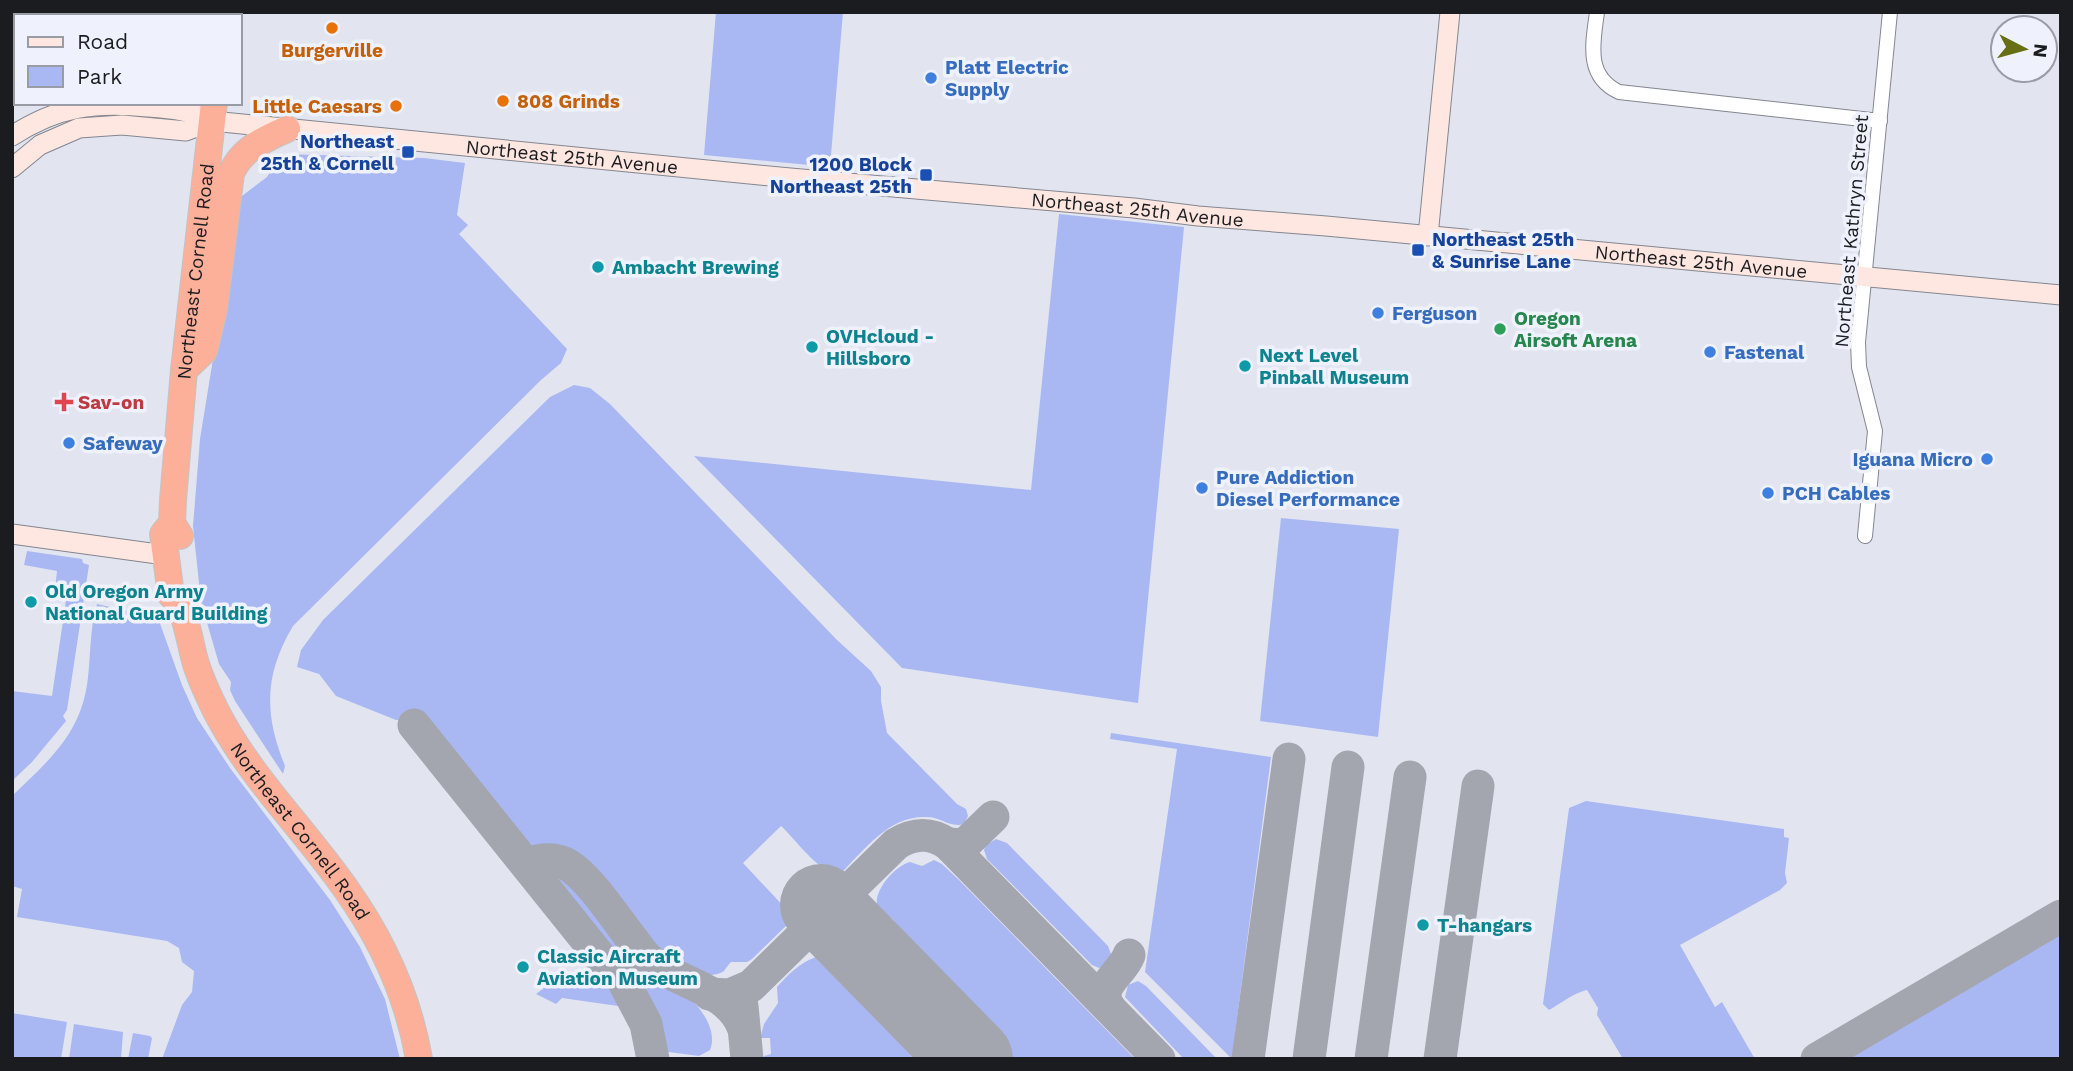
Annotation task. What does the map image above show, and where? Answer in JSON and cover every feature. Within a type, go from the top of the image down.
[{"type":"highway","name":"Northeast Cornell Road","points":[[213,112],[184,370],[172,523],[163,534],[171,595],[179,603],[197,667],[229,734],[267,789],[347,889],[385,951],[408,1008],[419,1059]]},
{"type":"highway","points":[[184,370],[204,351],[212,320],[231,173],[237,161],[251,147],[287,129]]},
{"type":"highway","name":"Northeast Cornell Road","points":[[172,523],[180,533],[185,592],[179,603]]},
{"type":"main road","points":[[1428,236],[1450,12]]},
{"type":"main road","name":"Northeast 25th Avenue","points":[[12,136],[60,112],[99,105]]},
{"type":"main road","name":"Northeast 25th Avenue","points":[[117,105],[213,112],[287,129],[2061,295]]},
{"type":"main road","name":"Northeast 25th Avenue","points":[[12,168],[40,145],[79,128],[122,125],[186,131],[213,112]]},
{"type":"main road","points":[[12,534],[165,555]]},
{"type":"street","points":[[1597,12],[1593,61],[1602,80],[1612,89],[1628,94],[1880,121]]},
{"type":"street","name":"Northeast Kathryn Street","points":[[1865,536],[1875,431],[1859,367],[1858,342],[1890,12]]},
{"type":"green space","points":[[716,12],[843,12],[830,167],[704,155]]},
{"type":"green space","points":[[281,154],[424,158],[465,163],[457,215],[468,225],[459,234],[567,349],[561,363],[293,626],[277,661],[270,695],[273,729],[285,766],[283,774],[235,701],[230,690],[231,682],[219,664],[201,602],[193,526],[200,439],[220,316],[234,202],[267,177]]},
{"type":"green space","points":[[1059,214],[1184,227],[1138,703],[902,668],[694,456],[1031,490]]},
{"type":"green space","points":[[574,385],[590,388],[610,404],[837,640],[871,671],[881,687],[887,733],[957,804],[966,809],[968,816],[964,824],[959,825],[927,817],[901,821],[880,835],[842,872],[834,873],[818,864],[781,826],[743,863],[788,911],[789,923],[752,959],[747,962],[731,962],[724,971],[716,974],[707,975],[685,970],[655,955],[631,931],[582,865],[526,845],[462,760],[435,729],[420,719],[396,720],[336,696],[319,674],[297,667],[301,650],[323,620],[550,397]]},
{"type":"green space","points":[[1281,518],[1399,529],[1378,737],[1260,721]]},
{"type":"green space","points":[[27,551],[82,559],[83,563],[89,565],[67,710],[63,716],[66,721],[32,762],[12,781],[12,691],[52,696],[66,600],[54,598],[57,571],[24,565]]},
{"type":"green space","points":[[97,604],[158,618],[197,718],[230,768],[330,900],[360,947],[385,999],[400,1059],[162,1059],[182,1005],[192,992],[194,971],[182,962],[179,948],[167,941],[17,917],[22,889],[12,886],[12,796],[60,747],[77,719],[87,685]]},
{"type":"green space","points":[[1111,733],[1271,757],[1235,1034],[1243,1040],[1241,1055],[1237,1058],[1231,1058],[1145,972],[1177,749],[1110,739]]},
{"type":"green space","points":[[1586,801],[1784,829],[1784,837],[1789,838],[1785,873],[1787,883],[1780,890],[1680,945],[1715,1007],[1722,1002],[1755,1059],[1623,1059],[1597,1015],[1598,1008],[1587,990],[1549,1010],[1543,1004],[1569,808]]},
{"type":"green space","points":[[996,839],[1007,843],[1108,946],[1111,954],[1107,965],[1099,968],[1092,965],[987,859],[984,850],[986,845]]},
{"type":"green space","points":[[934,860],[959,880],[1135,1059],[1010,1059],[897,937],[893,919],[878,909],[878,895],[891,874],[910,862],[922,866]]},
{"type":"green space","points":[[543,867],[559,868],[573,877],[633,953],[620,954],[608,948]]},
{"type":"green space","points":[[2061,929],[2061,1059],[1839,1059]]},
{"type":"green space","points":[[816,957],[822,957],[832,963],[836,976],[858,980],[934,1059],[764,1059],[764,1056],[771,1054],[770,1038],[760,1038],[764,1024],[778,1003],[777,987],[799,966]]},
{"type":"green space","points":[[589,966],[602,971],[614,982],[628,1010],[625,1007],[562,998],[556,1004],[536,994],[559,977],[566,982]]},
{"type":"green space","points":[[642,973],[667,980],[692,1000],[709,1025],[712,1038],[710,1050],[699,1056],[661,1051],[655,1020],[633,979],[633,975]]},
{"type":"green space","points":[[1138,981],[1217,1059],[1184,1059],[1125,997],[1128,985]]},
{"type":"green space","points":[[12,1013],[67,1022],[61,1059],[12,1059]]},
{"type":"green space","points":[[74,1024],[123,1032],[121,1059],[69,1059]]},
{"type":"green space","points":[[133,1033],[152,1038],[148,1059],[128,1059]]},
{"type":"taxiway","points":[[414,725],[601,958],[615,964],[660,967]]},
{"type":"taxiway","points":[[1248,1059],[1289,759]]},
{"type":"taxiway","points":[[1309,1059],[1348,767]]},
{"type":"taxiway","points":[[1371,1059],[1410,777]]},
{"type":"taxiway","points":[[1440,1059],[1478,786]]},
{"type":"taxiway","points":[[948,844],[964,845],[993,817]]},
{"type":"taxiway","points":[[709,994],[730,995],[751,986],[896,844],[922,835],[935,837],[948,844],[1159,1059]]},
{"type":"taxiway","points":[[527,864],[553,860],[563,862],[576,871],[648,959],[716,996],[737,1015],[743,1027]]},
{"type":"taxiway","points":[[1817,1059],[2061,916]]},
{"type":"taxiway","points":[[1109,1007],[1105,993],[1107,986],[1129,955]]},
{"type":"taxiway","points":[[615,965],[646,1024],[653,1059]]},
{"type":"taxiway","points":[[742,1006],[747,1059]]},
{"type":"runway","points":[[821,905],[972,1059]]},
{"type":"place","name":"Burgerville","points":[[332,28]]},
{"type":"place","name":"Platt Electric Supply","points":[[931,78]]},
{"type":"place","name":"808 Grinds","points":[[503,101]]},
{"type":"place","name":"Little Caesars","points":[[396,106]]},
{"type":"place","name":"Northeast 25th & Cornell","points":[[408,152]]},
{"type":"place","name":"1200 Block Northeast 25th","points":[[926,175]]},
{"type":"place","name":"Northeast 25th & Sunrise Lane","points":[[1418,250]]},
{"type":"place","name":"Ambacht Brewing","points":[[598,267]]},
{"type":"place","name":"Ferguson","points":[[1378,313]]},
{"type":"place","name":"Oregon Airsoft Arena","points":[[1500,329]]},
{"type":"place","name":"OVHcloud - Hillsboro","points":[[812,347]]},
{"type":"place","name":"Fastenal","points":[[1710,352]]},
{"type":"place","name":"Next Level Pinball Museum","points":[[1245,366]]},
{"type":"place","name":"Sav-on","points":[[64,402]]},
{"type":"place","name":"Safeway","points":[[69,443]]},
{"type":"place","name":"Iguana Micro","points":[[1987,459]]},
{"type":"place","name":"Pure Addiction Diesel Performance","points":[[1202,488]]},
{"type":"place","name":"PCH Cables","points":[[1768,493]]},
{"type":"place","name":"Old Oregon Army National Guard Building","points":[[31,602]]},
{"type":"place","name":"T-hangars","points":[[1423,925]]},
{"type":"place","name":"Classic Aircraft Aviation Museum","points":[[523,967]]}]
